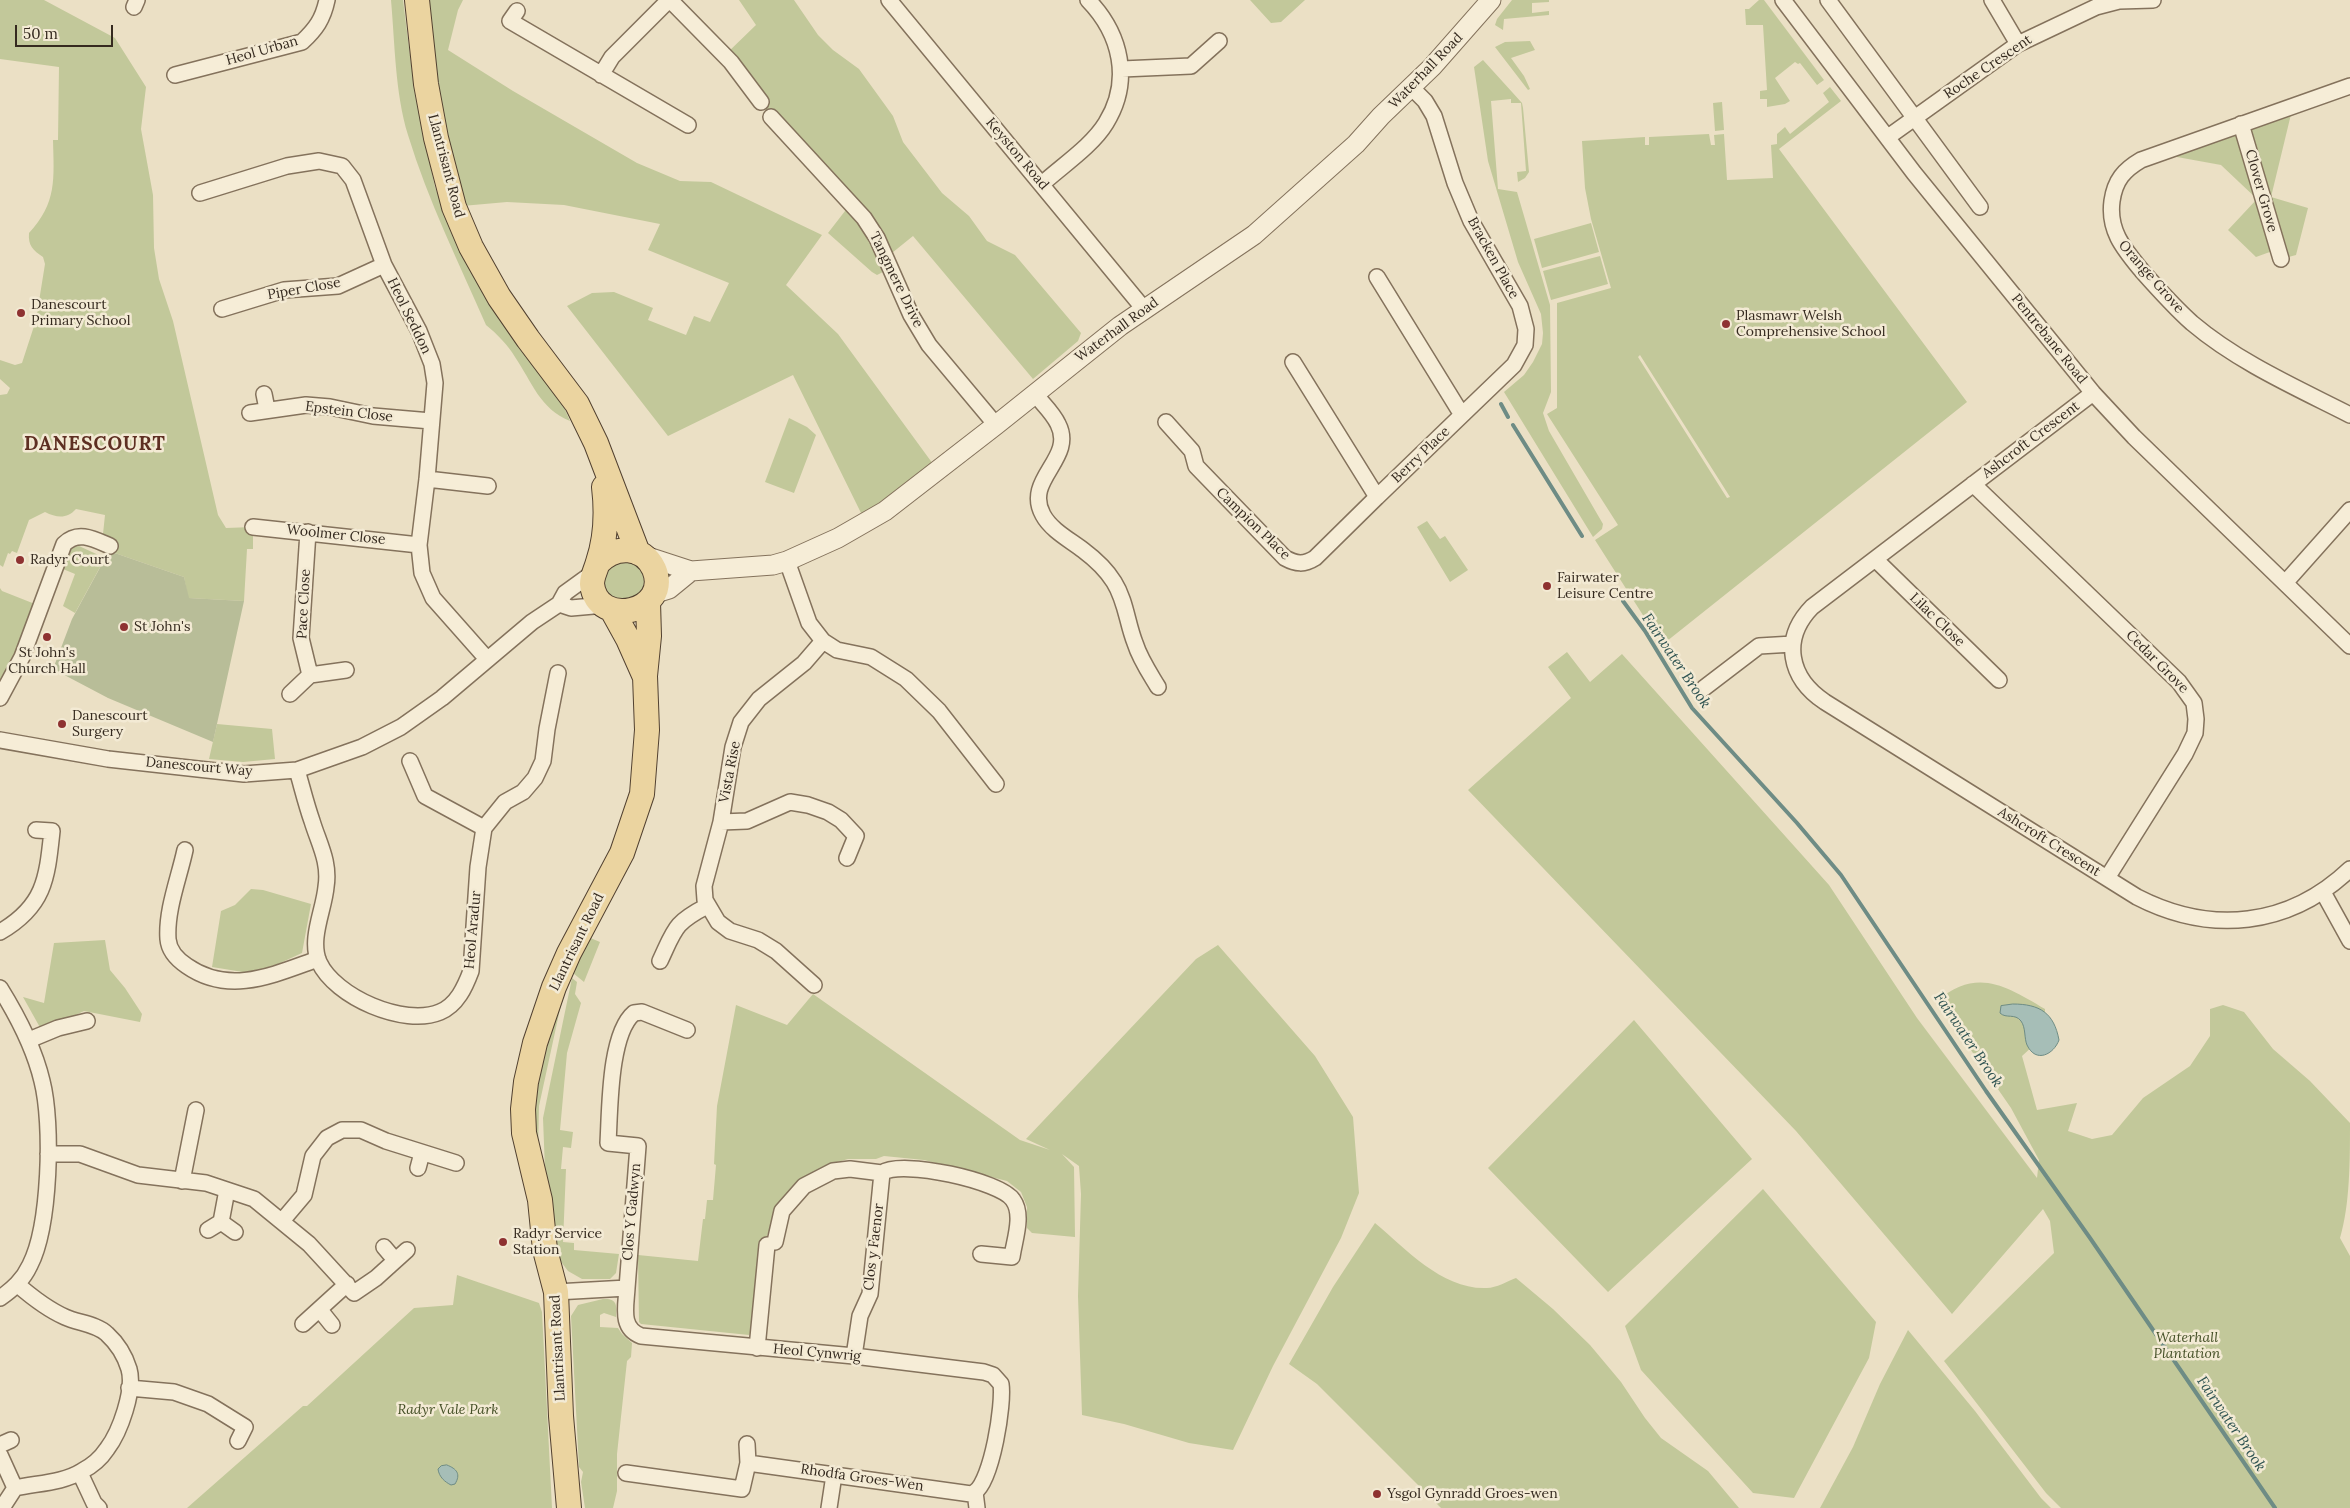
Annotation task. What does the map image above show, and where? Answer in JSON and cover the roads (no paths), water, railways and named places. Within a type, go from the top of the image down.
[{"type":"main road","name":"Llantrisant Road","points":[[417,0],[426,84],[436,138],[454,207],[471,247],[499,298],[528,340],[577,404],[596,443],[641,554],[656,573],[656,584],[651,598],[645,676],[647,730],[642,794],[622,853],[569,953],[554,987],[541,1021],[524,1096],[524,1133],[540,1200],[546,1255],[556,1292],[561,1416],[569,1508]]},
{"type":"main road","name":"Llantrisant Road","points":[[596,443],[607,510],[592,584],[595,594],[608,608],[628,639],[645,676]]},
{"type":"main road","points":[[596,568],[605,555],[615,550],[625,549],[641,554]]},
{"type":"main road","points":[[608,608],[630,611],[639,609],[651,598]]},
{"type":"street","name":"Heol Urban","points":[[175,75],[302,42],[315,31],[322,19],[327,0]]},
{"type":"street","points":[[601,76],[612,56],[670,0],[731,62],[762,102]]},
{"type":"street","name":"Keyston Road","points":[[889,0],[1144,309]]},
{"type":"street","points":[[1042,184],[1106,124],[1119,90],[1122,69],[1112,33],[1098,10],[1088,0]]},
{"type":"street","name":"Waterhall Road","points":[[641,554],[691,571],[759,567],[787,561],[838,538],[885,511],[1144,309],[1254,235],[1349,151],[1381,116],[1412,88],[1491,0]]},
{"type":"street","name":"Pentrebane Road","points":[[1783,0],[1888,137],[2093,393],[2134,437],[2350,646]]},
{"type":"street","points":[[1828,0],[1980,207]]},
{"type":"street","points":[[1992,0],[2018,44]]},
{"type":"street","name":"Roche Crescent","points":[[1888,137],[2018,44],[2096,8],[2119,0],[2153,0]]},
{"type":"street","points":[[517,10],[510,21],[601,76],[688,125]]},
{"type":"street","points":[[1122,69],[1191,66],[1219,41]]},
{"type":"street","name":"Orange Grove","points":[[2350,86],[2141,160],[2127,168],[2117,181],[2112,203],[2112,226],[2117,240],[2168,300],[2194,324],[2220,343],[2258,366],[2350,415]]},
{"type":"street","name":"Bracken Place","points":[[1412,88],[1425,101],[1434,116],[1455,183],[1471,221],[1520,306],[1526,328],[1525,345],[1514,365],[1462,415]]},
{"type":"street","points":[[672,116],[681,104]]},
{"type":"street","name":"Tangmere Drive","points":[[771,116],[864,218],[877,238],[911,315],[929,345],[996,426]]},
{"type":"street","name":"Clover Grove","points":[[2241,124],[2281,259]]},
{"type":"street","name":"Heol Seddon","points":[[200,193],[287,166],[319,161],[342,166],[353,180],[384,265],[419,330],[432,364],[434,383],[427,479],[419,544],[422,573],[433,598],[487,659]]},
{"type":"street","name":"Piper Close","points":[[222,309],[284,290],[338,286],[384,265]]},
{"type":"street","name":"Berry Place","points":[[1377,277],[1462,415],[1377,497]]},
{"type":"street","points":[[1293,362],[1377,497]]},
{"type":"street","name":"Ashcroft Crescent","points":[[2093,393],[1812,607],[1800,621],[1793,644],[1793,656],[1798,674],[1816,696],[2154,906],[2180,915],[2207,920],[2226,921],[2261,917],[2295,907],[2323,892],[2350,869]]},
{"type":"street","points":[[264,394],[267,409]]},
{"type":"street","points":[[1035,394],[1059,425],[1062,445],[1057,460],[1043,477],[1038,496],[1043,516],[1061,535],[1101,564],[1115,583],[1124,603],[1128,623],[1140,656],[1158,687]]},
{"type":"street","name":"Epstein Close","points":[[250,412],[306,405],[330,407],[373,416],[431,421]]},
{"type":"street","name":"Campion Place","points":[[1166,422],[1192,451],[1196,466],[1285,558],[1294,562],[1308,562],[1315,558],[1377,497]]},
{"type":"street","points":[[427,479],[470,491],[488,486]]},
{"type":"street","name":"Cedar Grove","points":[[1973,484],[2179,682],[2194,704],[2196,726],[2185,754],[2107,878]]},
{"type":"street","points":[[2285,584],[2350,510]]},
{"type":"street","name":"Woolmer Close","points":[[254,527],[419,544]]},
{"type":"street","name":"Pace Close","points":[[308,532],[301,638],[310,675]]},
{"type":"street","points":[[0,698],[22,657],[64,544],[74,537],[94,533],[110,546]]},
{"type":"street","name":"Lilac Close","points":[[1875,559],[1999,680]]},
{"type":"street","points":[[787,561],[810,624],[823,641],[837,650],[871,657],[906,679],[939,711],[996,784]]},
{"type":"street","name":"Danescourt Way","points":[[0,740],[108,759],[244,774],[298,770],[362,747],[401,727],[444,696],[532,622],[559,604],[565,593],[596,568]]},
{"type":"street","points":[[651,598],[669,589],[691,571]]},
{"type":"street","points":[[559,604],[570,608],[608,608]]},
{"type":"street","name":"Vista Rise","points":[[707,906],[704,886],[721,822],[733,747],[741,722],[759,699],[804,663],[823,641]]},
{"type":"street","points":[[1704,688],[1759,646],[1793,644]]},
{"type":"street","points":[[290,694],[310,675],[346,670]]},
{"type":"street","points":[[410,761],[425,796],[484,828],[505,802],[523,792],[539,770],[543,761],[558,673]]},
{"type":"street","name":"Heol Aradur","points":[[298,770],[312,823],[327,866],[326,887],[316,935],[318,959],[325,973],[336,985],[350,996],[371,1005],[406,1015],[427,1016],[442,1011],[456,999],[466,986],[471,971],[478,867],[484,828]]},
{"type":"street","points":[[721,822],[747,821],[790,802],[808,805],[828,812],[862,835],[847,858]]},
{"type":"street","points":[[0,932],[25,914],[37,897],[47,877],[52,832],[36,830]]},
{"type":"street","points":[[185,850],[169,920],[168,941],[173,955],[197,973],[243,982],[318,959]]},
{"type":"street","points":[[2323,892],[2350,940]]},
{"type":"street","points":[[660,961],[676,926],[685,917],[707,906],[718,922],[730,932],[758,932],[814,985]]},
{"type":"street","points":[[0,988],[29,1040],[42,1081],[49,1122],[48,1154],[40,1236],[31,1265],[18,1285],[0,1298]]},
{"type":"street","name":"Clos Y Gadwyn","points":[[627,1288],[638,1146],[608,1142],[611,1088],[622,1026],[634,1013],[642,1012],[687,1030]]},
{"type":"street","points":[[29,1040],[58,1028],[87,1021]]},
{"type":"street","points":[[182,1182],[196,1110]]},
{"type":"street","points":[[282,1221],[304,1195],[313,1156],[327,1138],[342,1130],[361,1130],[422,1153],[456,1163]]},
{"type":"street","points":[[418,1168],[422,1153]]},
{"type":"street","points":[[48,1154],[80,1154],[138,1175],[182,1182],[206,1183],[254,1199],[309,1244],[354,1293],[376,1278],[401,1255],[384,1247]]},
{"type":"street","points":[[757,1348],[771,1244],[782,1211],[804,1186],[833,1171],[850,1169],[885,1171],[901,1168],[943,1174],[1002,1190],[1014,1201],[1018,1217],[1012,1257],[981,1254]]},
{"type":"street","name":"Clos y Faenor","points":[[854,1356],[860,1316],[870,1294],[885,1171]]},
{"type":"street","points":[[226,1190],[215,1226],[235,1232]]},
{"type":"street","points":[[302,1324],[347,1284]]},
{"type":"street","points":[[2,1508],[15,1488],[58,1480],[80,1473],[94,1464],[108,1449],[120,1425],[129,1388],[130,1371],[123,1354],[105,1332],[66,1317],[37,1302],[18,1285]]},
{"type":"street","points":[[556,1292],[627,1288]]},
{"type":"street","name":"Heol Cynwrig","points":[[627,1288],[626,1320],[629,1329],[641,1336],[854,1356],[984,1372],[993,1376],[1001,1384],[1002,1404],[1000,1419],[985,1479],[976,1492]]},
{"type":"street","points":[[320,1310],[332,1325]]},
{"type":"street","points":[[105,1332],[114,1319]]},
{"type":"street","points":[[129,1388],[174,1392],[208,1404],[246,1428],[238,1441]]},
{"type":"street","points":[[626,1473],[742,1489],[748,1463],[748,1444]]},
{"type":"street","points":[[0,1455],[15,1488]]},
{"type":"street","name":"Rhodfa Groes-Wen","points":[[748,1463],[971,1494],[976,1492]]},
{"type":"street","points":[[80,1473],[94,1502],[99,1508]]},
{"type":"street","points":[[829,1508],[834,1475]]},
{"type":"street","points":[[976,1492],[978,1508]]},
{"type":"water","points":[[2023,1004],[2038,1008],[2054,1023],[2059,1040],[2049,1053],[2040,1055],[2031,1051],[2026,1042],[2024,1027],[2021,1021],[2016,1017],[2005,1016],[2000,1013],[2001,1006]]},
{"type":"water","points":[[447,1465],[457,1472],[458,1477],[455,1484],[449,1484],[440,1474],[438,1469],[441,1466]]},
{"type":"waterway","name":"Fairwater Brook","points":[[1501,404],[1508,417]]},
{"type":"waterway","name":"Fairwater Brook","points":[[1513,425],[1582,536]]},
{"type":"waterway","name":"Fairwater Brook","points":[[1623,601],[1645,631],[1692,708],[1797,823],[1841,875],[1986,1091],[2090,1238],[2275,1508]]},
{"type":"place","name":"Danescourt Primary School","points":[[21,313]]},
{"type":"place","name":"Plasmawr Welsh Comprehensive School","points":[[1726,324]]},
{"type":"place","name":"Radyr Court","points":[[20,560]]},
{"type":"place","name":"Fairwater Leisure Centre","points":[[1547,586]]},
{"type":"place","name":"St John's","points":[[124,627]]},
{"type":"place","name":"St John's Church Hall","points":[[47,637]]},
{"type":"place","name":"Danescourt Surgery","points":[[62,724]]},
{"type":"place","name":"Radyr Service Station","points":[[503,1242]]},
{"type":"place","name":"Ysgol Gynradd Groes-wen","points":[[1377,1494]]},
{"type":"district","name":"DANESCOURT","points":[[95,445]]},
{"type":"park label","name":"Waterhall Plantation","points":[[2187,1346]]},
{"type":"park label","name":"Radyr Vale Park","points":[[448,1410]]}]
